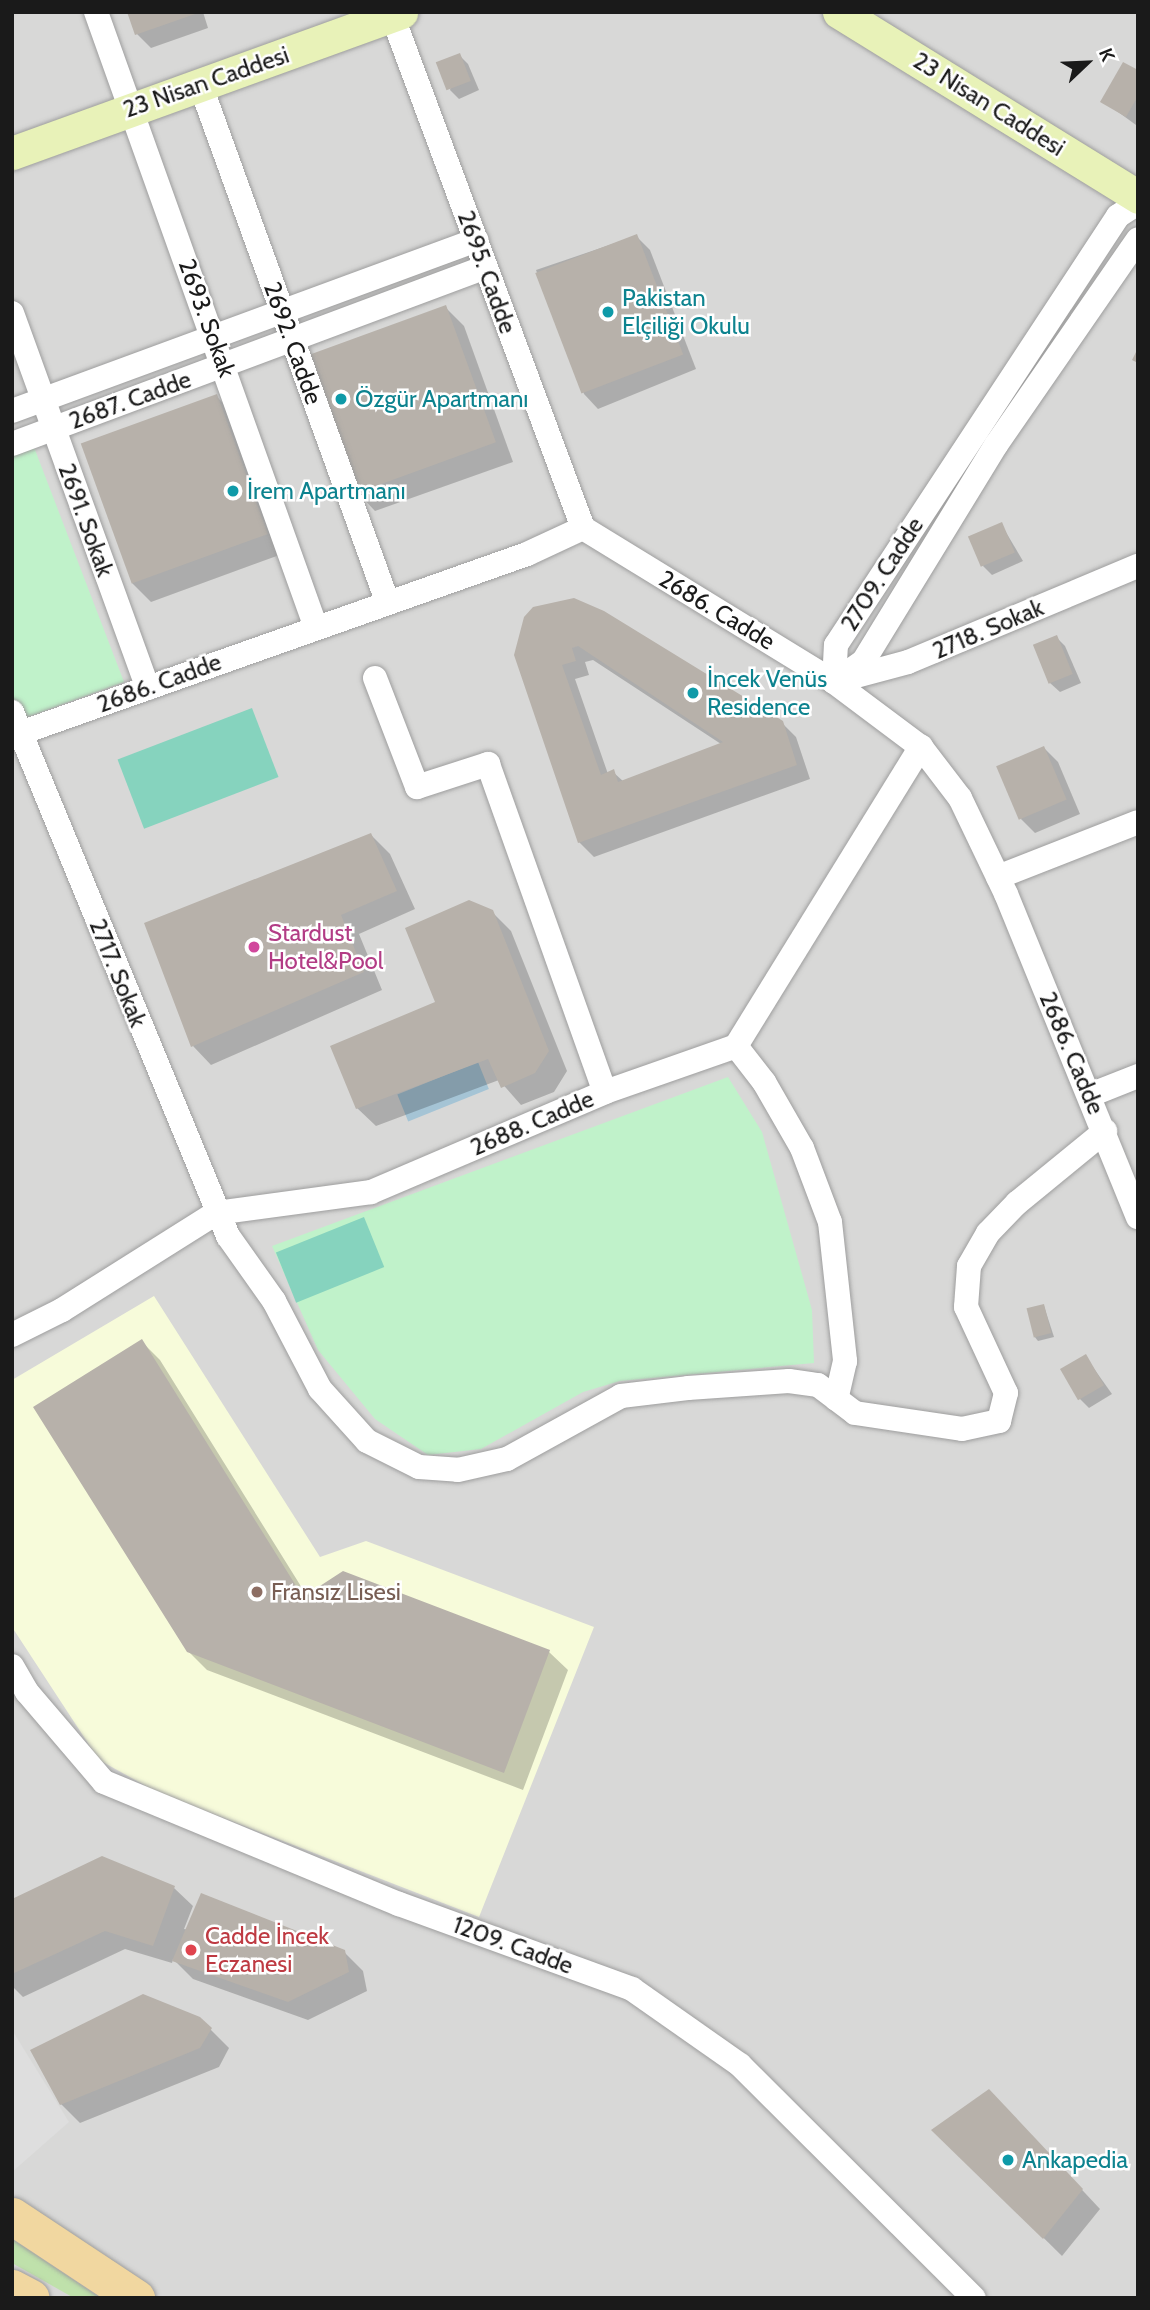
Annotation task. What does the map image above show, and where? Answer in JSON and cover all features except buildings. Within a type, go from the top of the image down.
[{"type":"main road","name":"23 Nisan Caddesi","points":[[839,12],[1138,197]]},
{"type":"main road","name":"23 Nisan Caddesi","points":[[12,153],[200,84],[355,20],[397,14]]},
{"type":"main road","points":[[12,2216],[136,2298]]},
{"type":"main road","points":[[12,2288],[31,2298]]},
{"type":"street","name":"2693. Sokak","points":[[96,12],[215,336],[315,625]]},
{"type":"street","name":"2695. Cadde","points":[[397,14],[476,240],[483,268],[583,528]]},
{"type":"street","name":"2692. Cadde","points":[[200,84],[387,601]]},
{"type":"street","name":"2709. Cadde","points":[[834,682],[835,645],[1118,216],[1138,203]]},
{"type":"street","name":"2709. Cadde","points":[[834,682],[863,662],[996,445],[1138,239]]},
{"type":"street","name":"2687. Cadde","points":[[12,411],[476,240]]},
{"type":"street","name":"2687. Cadde","points":[[12,444],[483,268]]},
{"type":"street","name":"2691. Sokak","points":[[12,313],[41,400],[148,688]]},
{"type":"street","name":"2686. Cadde","points":[[15,727],[148,688],[315,625],[527,554],[583,528],[834,682],[921,747],[960,798],[998,877],[1105,1131],[1138,1217]]},
{"type":"street","name":"2718. Sokak","points":[[834,682],[908,662],[1138,566]]},
{"type":"street","points":[[375,678],[417,788],[488,764],[605,1092]]},
{"type":"street","name":"2717. Sokak","points":[[15,727],[216,1213],[274,1301],[320,1389],[367,1441],[419,1467],[457,1470],[507,1459],[621,1396],[789,1381],[818,1385],[855,1413],[962,1429],[999,1421],[1006,1394],[966,1307],[969,1266],[988,1233],[1017,1203],[1105,1131]]},
{"type":"street","points":[[836,1399],[845,1361],[830,1222],[802,1148],[764,1082],[736,1046],[921,747]]},
{"type":"street","points":[[998,877],[1138,822]]},
{"type":"street","name":"2688. Cadde","points":[[12,1335],[62,1310],[216,1213],[371,1192],[605,1092],[736,1046]]},
{"type":"street","points":[[1090,1095],[1138,1076]]},
{"type":"street","name":"1209. Cadde","points":[[12,1666],[27,1692],[104,1782],[399,1904],[632,1989],[740,2066],[974,2298]]},
{"type":"shaded area","points":[[12,12],[1138,12],[1138,2298],[12,2298]]},
{"type":"shaded area","points":[[32,442],[124,682],[22,719],[12,694],[12,450]]},
{"type":"shaded area","points":[[728,1077],[762,1132],[812,1310],[814,1363],[620,1381],[583,1392],[481,1449],[428,1455],[375,1419],[318,1350],[272,1246]]},
{"type":"shaded area","name":"Fransız Lisesi","points":[[154,1296],[320,1557],[366,1541],[594,1627],[479,1917],[157,1792],[99,1760],[12,1627],[12,1380]]},
{"type":"shaded area","points":[[12,2030],[69,2122],[12,2172]]},
{"type":"green space","points":[[252,708],[279,777],[144,829],[118,760]]},
{"type":"green space","points":[[364,1217],[384,1267],[296,1303],[276,1253]]},
{"type":"green space","points":[[12,2239],[100,2298],[74,2298],[12,2263]]},
{"type":"water","points":[[478,1062],[489,1089],[408,1121],[397,1095]]},
{"type":"place","name":"Pakistan Elçiliği Okulu","points":[[608,312]]},
{"type":"place","name":"Özgür Apartmanı","points":[[341,399]]},
{"type":"place","name":"İrem Apartmanı","points":[[233,491]]},
{"type":"place","name":"İncek Venüs Residence","points":[[693,693]]},
{"type":"place","name":"Stardust Hotel&Pool","points":[[254,947]]},
{"type":"place","name":"Fransız Lisesi","points":[[257,1592]]},
{"type":"place","name":"Cadde İncek Eczanesi","points":[[191,1950]]},
{"type":"place","name":"Ankapedia","points":[[1008,2160]]}]
